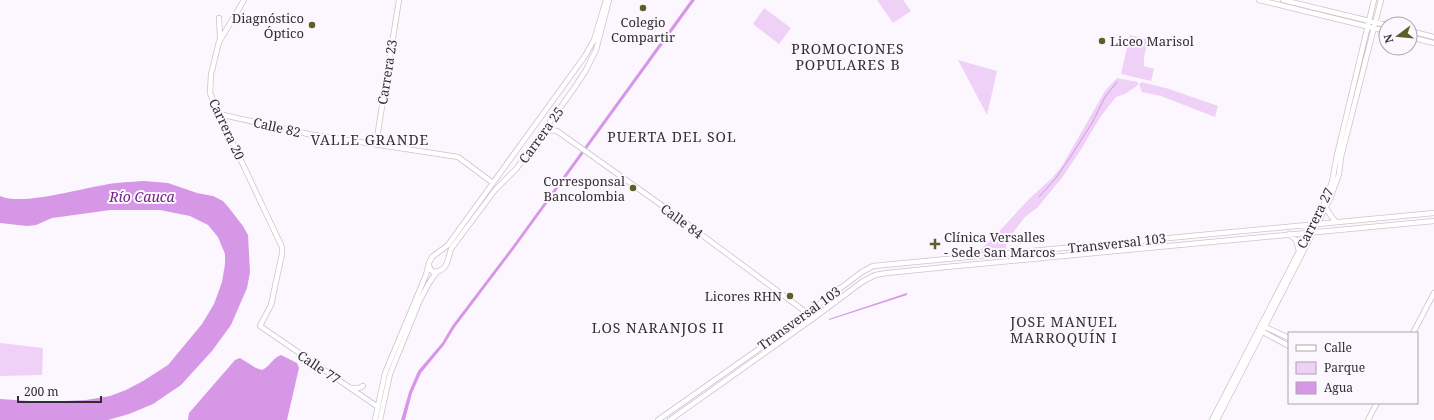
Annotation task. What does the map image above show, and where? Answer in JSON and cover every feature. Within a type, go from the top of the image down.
[{"type":"street","name":"Carrera 20","points":[[244,0],[220,40],[217,48],[210,81],[210,93],[283,250],[271,305],[260,326]]},
{"type":"street","name":"Carrera 23","points":[[376,144],[399,0]]},
{"type":"street","name":"Carrera 25","points":[[440,252],[448,245],[585,56],[594,40],[606,0]]},
{"type":"street","name":"Carrera 25","points":[[448,257],[451,249],[495,190],[522,161],[586,70],[596,50],[609,0]]},
{"type":"street","points":[[1259,0],[1378,25]]},
{"type":"street","points":[[1283,0],[1369,24]]},
{"type":"street","name":"Carrera 27","points":[[1316,224],[1332,182],[1374,0]]},
{"type":"street","name":"Carrera 27","points":[[1212,420],[1299,252],[1326,208],[1339,174],[1341,157],[1381,0]]},
{"type":"street","points":[[219,18],[220,40]]},
{"type":"street","points":[[1374,25],[1378,27]]},
{"type":"street","points":[[1418,33],[1434,37]]},
{"type":"street","points":[[1418,39],[1434,43]]},
{"type":"street","points":[[566,81],[570,78],[573,79],[576,83],[575,87]]},
{"type":"street","name":"Calle 82","points":[[219,114],[308,134],[458,157],[493,183]]},
{"type":"street","points":[[543,132],[548,130],[557,131],[554,123],[554,117]]},
{"type":"street","name":"Calle 84","points":[[557,131],[667,209],[807,313]]},
{"type":"street","points":[[514,154],[513,158],[515,162],[519,163],[522,161]]},
{"type":"street","points":[[1326,208],[1336,222]]},
{"type":"street","name":"Transversal 103","points":[[658,420],[868,268],[873,266],[1434,213]]},
{"type":"street","name":"Transversal 103","points":[[670,420],[870,277],[887,273],[946,267],[1434,221]]},
{"type":"street","points":[[1328,223],[1326,224],[1326,228],[1330,231]]},
{"type":"street","name":"Carrera 27","points":[[1217,420],[1267,328],[1311,232]]},
{"type":"street","points":[[1289,234],[1296,240],[1299,252]]},
{"type":"street","points":[[1156,240],[1153,244],[1157,247]]},
{"type":"street","points":[[1144,241],[1148,242],[1149,244],[1146,248]]},
{"type":"street","points":[[375,420],[385,373],[426,276],[429,265],[433,256],[440,252],[445,252],[448,257],[446,265],[437,272],[420,300],[390,374],[380,420]]},
{"type":"street","points":[[944,260],[942,264],[946,267]]},
{"type":"street","points":[[933,261],[936,262],[937,265],[934,269]]},
{"type":"street","points":[[429,265],[431,270],[437,272]]},
{"type":"street","points":[[1414,332],[1434,293]]},
{"type":"street","name":"Calle 77","points":[[260,326],[378,407]]},
{"type":"street","points":[[788,327],[786,333],[792,334]]},
{"type":"street","points":[[1267,328],[1288,338]]},
{"type":"street","points":[[1264,333],[1288,345]]},
{"type":"street","points":[[772,338],[777,339],[777,344]]},
{"type":"street","points":[[350,388],[359,388],[363,386]]},
{"type":"street","points":[[1368,420],[1376,404]]},
{"type":"green space","points":[[877,0],[903,0],[911,11],[893,23]]},
{"type":"green space","points":[[764,8],[791,28],[779,44],[753,24]]},
{"type":"green space","points":[[1130,35],[1148,40],[1144,57],[1144,66],[1154,69],[1151,81],[1121,74]]},
{"type":"green space","points":[[958,60],[997,71],[987,115]]},
{"type":"green space","points":[[1117,78],[1138,82],[1138,85],[1125,94],[1116,97],[1101,116],[1061,179],[1037,208],[1025,217],[1012,234],[1006,245],[1006,253],[979,256],[977,253],[1028,200],[1052,178],[1062,166],[1105,91]]},
{"type":"green space","points":[[1142,82],[1169,89],[1218,106],[1215,117],[1161,96],[1142,92],[1139,84]]},
{"type":"green space","points":[[0,343],[43,348],[42,375],[0,376]]},
{"type":"water","points":[[691,0],[695,0],[514,249],[455,327],[444,345],[421,373],[412,393],[405,420],[401,420],[409,392],[418,371],[442,343],[452,326],[512,247]]},
{"type":"water","name":"Río Cauca","points":[[144,181],[168,183],[197,193],[213,196],[223,201],[243,226],[248,235],[250,272],[247,288],[231,325],[212,351],[181,385],[153,404],[129,414],[108,420],[0,420],[0,399],[44,402],[86,400],[110,396],[126,390],[168,365],[202,324],[214,304],[222,282],[225,254],[218,237],[208,225],[190,216],[160,210],[110,210],[52,218],[36,225],[27,226],[0,223],[0,196],[10,199],[36,198],[109,184]]},
{"type":"water","points":[[907,293],[907,295],[829,320],[829,319]]},
{"type":"water","points":[[281,355],[297,363],[299,368],[287,420],[188,420],[189,413],[235,360],[240,358],[262,370],[275,358]]},
{"type":"waterway","points":[[1039,197],[1056,178],[1071,156],[1092,123],[1105,97],[1117,82]]},
{"type":"place","name":"Colegio Compartir","points":[[643,8]]},
{"type":"place","name":"Diagnóstico Óptico","points":[[312,25]]},
{"type":"place","name":"Liceo Marisol","points":[[1102,41]]},
{"type":"place","name":"Corresponsal Bancolombia","points":[[633,188]]},
{"type":"place","name":"Clínica Versalles - Sede San Marcos","points":[[935,244]]},
{"type":"place","name":"Licores RHN","points":[[790,296]]},
{"type":"district","name":"PROMOCIONES POPULARES B","points":[[848,56]]},
{"type":"district","name":"PUERTA DEL SOL","points":[[672,136]]},
{"type":"district","name":"VALLE GRANDE","points":[[370,139]]},
{"type":"district","name":"LOS NARANJOS II","points":[[658,327]]},
{"type":"district","name":"JOSE MANUEL MARROQUÍN I","points":[[1064,330]]}]
